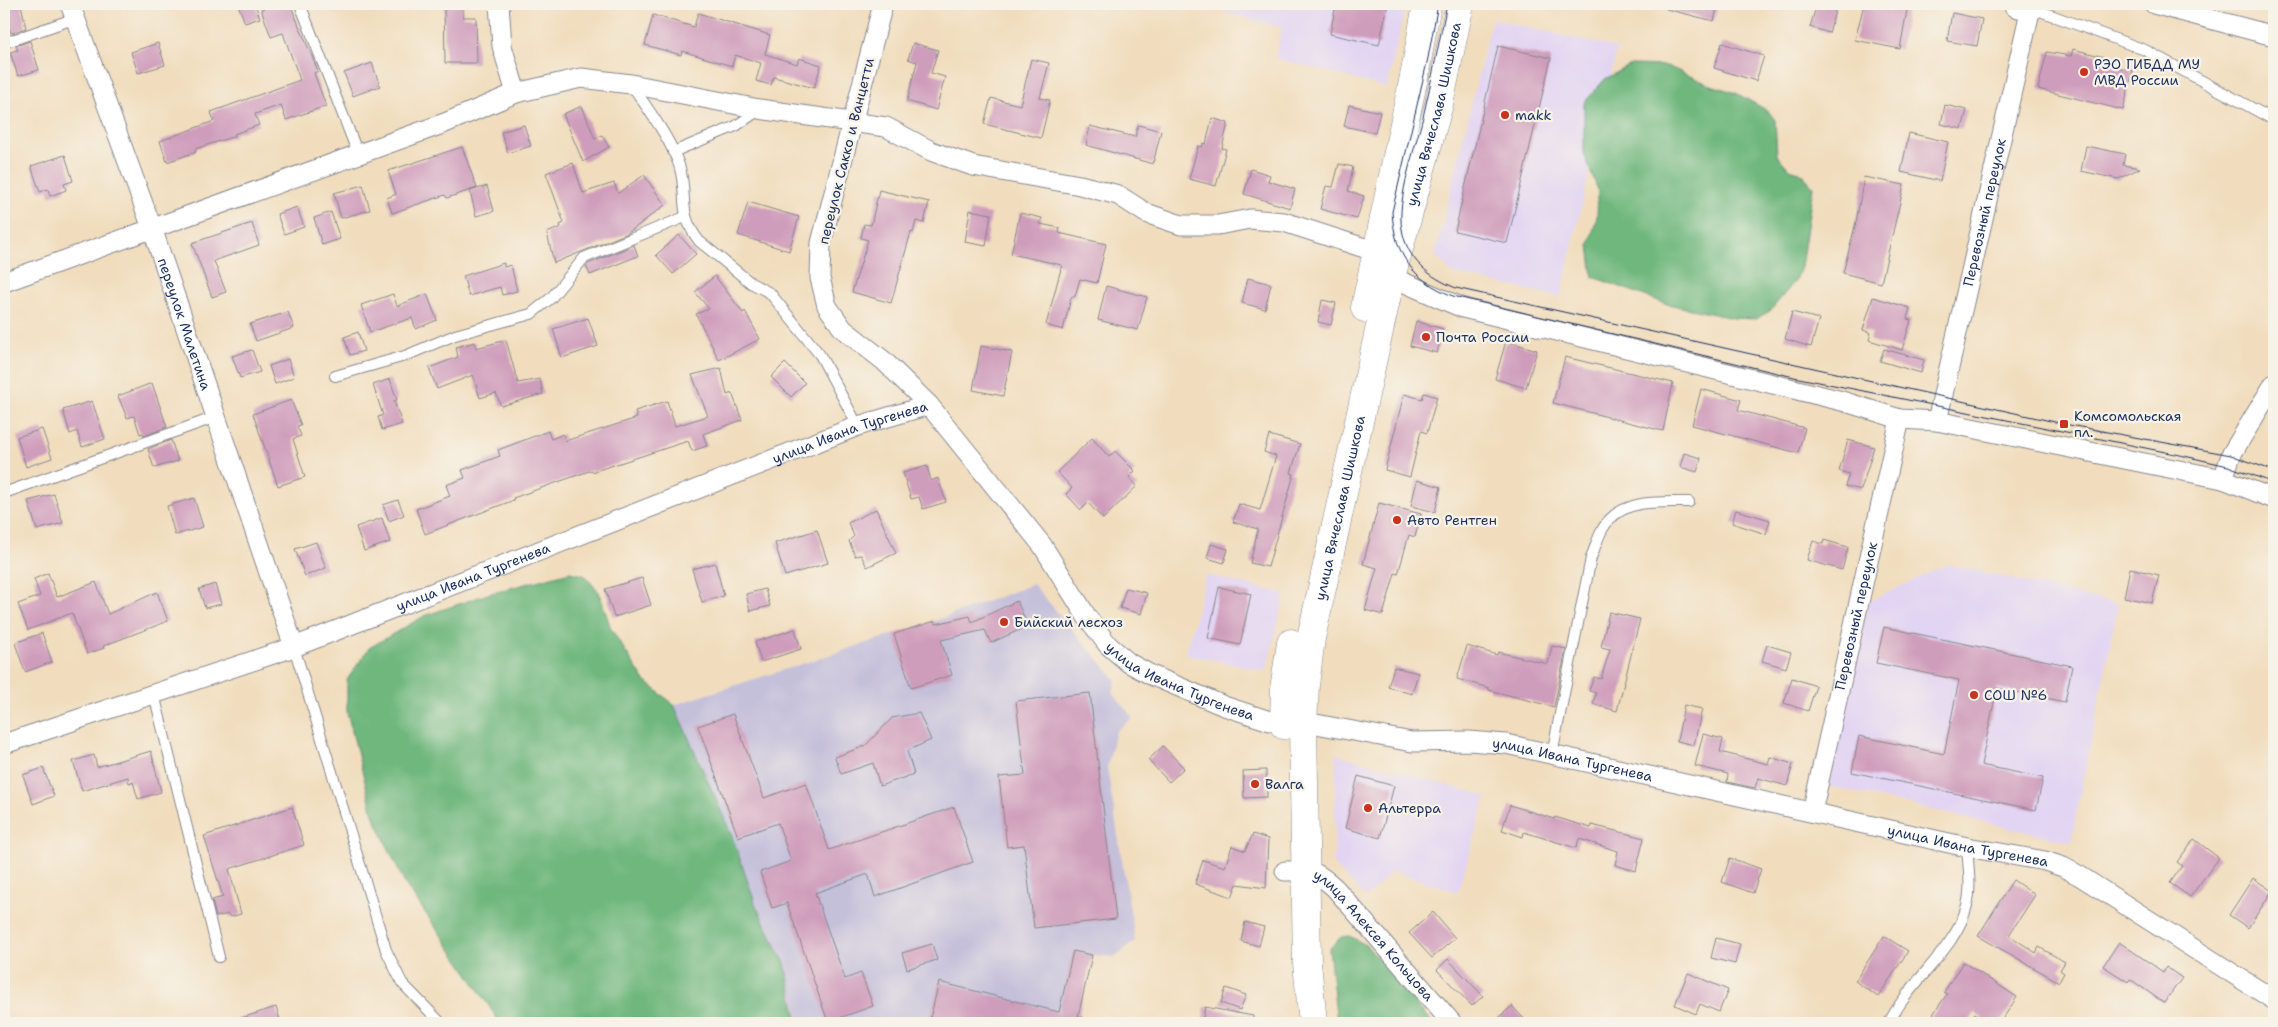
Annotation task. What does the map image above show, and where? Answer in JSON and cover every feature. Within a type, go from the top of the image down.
[{"type":"main road","name":"улица Вячеслава Шишкова","points":[[1294,1023],[1288,964],[1295,871],[1293,723],[1286,683],[1292,635],[1377,252],[1415,72],[1427,4]]},
{"type":"main road","name":"улица Вячеслава Шишкова","points":[[1293,723],[1305,685],[1311,638],[1391,277],[1439,104],[1460,4]]},
{"type":"main road","name":"улица Вячеслава Шишкова","points":[[1295,871],[1313,1023]]},
{"type":"street","points":[[499,4],[502,46],[516,93]]},
{"type":"street","name":"переулок Сакко и Ванцетти","points":[[883,4],[821,243],[820,278],[827,306],[843,329],[884,361],[929,404]]},
{"type":"street","points":[[2154,4],[2274,36]]},
{"type":"street","name":"Перевозный переулок","points":[[1937,421],[2026,5]]},
{"type":"street","name":"переулок Малетина","points":[[73,11],[152,228],[294,647]]},
{"type":"street","points":[[4,282],[445,123],[516,93],[581,78],[631,84],[760,109],[886,127],[931,151],[973,166],[1080,185],[1118,196],[1146,213],[1181,225],[1218,225],[1250,219],[1284,222],[1377,252]]},
{"type":"street","points":[[1391,277],[1463,308],[1842,401],[1900,419],[1937,421],[2223,479],[2274,499]]},
{"type":"street","points":[[2223,479],[2231,455],[2274,384]]},
{"type":"street","name":"улица Ивана Тургенева","points":[[4,744],[294,647],[858,426],[929,404],[1042,545],[1087,617],[1108,644],[1130,663],[1151,675],[1256,718],[1412,742],[1469,741],[1496,743],[1967,847],[2045,861],[2063,867],[2274,1000]]},
{"type":"street","name":"Перевозный переулок","points":[[1812,812],[1900,419]]},
{"type":"street","name":"улица Алексея Кольцова","points":[[1295,871],[1318,873],[1335,888],[1452,1023]]},
{"type":"lane","points":[[300,4],[358,154]]},
{"type":"lane","points":[[2026,5],[2145,50],[2274,120]]},
{"type":"lane","points":[[4,43],[73,11]]},
{"type":"lane","points":[[631,84],[662,131],[673,152],[680,174],[685,217],[699,241],[750,283],[770,293],[820,354],[858,426]]},
{"type":"lane","points":[[673,152],[736,126],[760,109]]},
{"type":"lane","points":[[335,376],[405,356],[463,333],[531,314],[551,298],[584,258],[685,217]]},
{"type":"lane","points":[[4,493],[216,417]]},
{"type":"lane","points":[[1552,754],[1591,558],[1599,537],[1609,520],[1621,511],[1637,505],[1689,502]]},
{"type":"lane","points":[[294,647],[386,950],[402,983],[441,1023]]},
{"type":"lane","points":[[154,694],[219,957]]},
{"type":"lane","points":[[1889,1023],[1910,988],[1950,942],[1961,923],[1968,904],[1967,847]]},
{"type":"shaded area","points":[[1226,4],[1406,4],[1387,88],[1275,58],[1282,28],[1224,12]]},
{"type":"shaded area","points":[[1492,19],[1617,48],[1561,297],[1452,273],[1435,255]]},
{"type":"shaded area","name":"СОШ №6","points":[[1948,564],[2118,604],[2071,842],[1828,786],[1868,602]]},
{"type":"shaded area","points":[[1206,575],[1285,594],[1266,671],[1186,654]]},
{"type":"shaded area","name":"Бийский лесхоз","points":[[1033,584],[1116,680],[1113,693],[1133,718],[1116,731],[1107,767],[1135,941],[1115,957],[1092,955],[1077,1023],[799,1022],[785,964],[756,906],[732,836],[674,705],[935,621]]},
{"type":"shaded area","points":[[1336,754],[1486,796],[1458,892],[1393,871],[1366,898],[1334,865]]},
{"type":"green space","points":[[1631,65],[1667,66],[1708,84],[1736,93],[1768,111],[1775,120],[1777,155],[1789,169],[1800,172],[1813,186],[1801,267],[1796,280],[1770,311],[1755,319],[1733,318],[1667,304],[1593,277],[1589,245],[1597,217],[1598,190],[1584,154],[1584,103],[1605,79]]},
{"type":"green space","points":[[570,572],[584,575],[599,592],[611,629],[644,680],[674,705],[732,836],[756,906],[785,964],[798,1023],[500,1023],[467,972],[405,884],[374,817],[347,712],[347,680],[369,648],[424,616],[488,594]]},
{"type":"green space","points":[[1350,936],[1367,946],[1432,1023],[1337,1023],[1329,949],[1341,937]]},
{"type":"building","points":[[4,4],[21,4],[26,28],[11,33],[7,24],[4,25]]},
{"type":"building","points":[[238,4],[255,4],[260,18],[245,23]]},
{"type":"building","points":[[275,4],[290,4],[318,71],[314,73],[326,106],[286,120],[281,105],[255,114],[259,125],[234,134],[235,136],[195,149],[196,152],[167,162],[160,141],[214,121],[211,112],[300,80],[283,33],[271,37],[261,9]]},
{"type":"building","points":[[444,4],[463,4],[463,17],[476,17],[477,63],[445,63]]},
{"type":"building","points":[[1336,4],[1388,4],[1379,45],[1330,34]]},
{"type":"building","points":[[1667,4],[1718,4],[1714,21],[1666,9]]},
{"type":"building","points":[[1817,4],[1837,4],[1829,33],[1810,27]]},
{"type":"building","points":[[1864,4],[1908,4],[1900,49],[1855,40]]},
{"type":"building","points":[[698,13],[770,35],[765,54],[797,64],[799,58],[821,65],[814,88],[774,77],[771,85],[756,81],[761,63],[735,55],[732,66],[682,51],[681,55],[645,45],[653,15],[694,27]]},
{"type":"building","points":[[1952,13],[1982,19],[1977,46],[1947,41]]},
{"type":"building","points":[[30,41],[39,70],[18,76],[10,52],[18,50],[16,46]]},
{"type":"building","points":[[158,43],[165,65],[138,73],[131,52]]},
{"type":"building","points":[[913,43],[938,50],[931,73],[945,77],[936,110],[907,101],[917,62],[908,59]]},
{"type":"building","points":[[1722,43],[1764,56],[1756,81],[1714,68]]},
{"type":"building","points":[[1498,46],[1551,58],[1507,243],[1455,231]]},
{"type":"building","points":[[2073,49],[2104,57],[2102,63],[2133,71],[2123,110],[2038,89],[2047,52],[2071,56]]},
{"type":"building","points":[[1031,59],[1049,63],[1040,98],[1050,100],[1041,138],[984,124],[991,98],[1020,105]]},
{"type":"building","points":[[372,63],[380,86],[353,96],[344,73]]},
{"type":"building","points":[[1349,105],[1380,112],[1375,133],[1344,126]]},
{"type":"building","points":[[1945,105],[1967,110],[1962,129],[1941,124]]},
{"type":"building","points":[[582,106],[595,139],[602,135],[609,147],[583,162],[563,114]]},
{"type":"building","points":[[1212,118],[1228,123],[1222,148],[1226,149],[1216,186],[1189,179],[1198,146],[1202,147],[1203,143],[1206,144]]},
{"type":"building","points":[[524,125],[531,146],[508,153],[501,132]]},
{"type":"building","points":[[1138,125],[1161,131],[1153,164],[1086,145],[1090,126],[1135,137]]},
{"type":"building","points":[[1909,133],[1948,142],[1940,181],[1901,172]]},
{"type":"building","points":[[2086,146],[2125,154],[2123,165],[2140,168],[2118,179],[2081,171]]},
{"type":"building","points":[[462,147],[477,188],[447,198],[445,195],[392,213],[387,198],[396,194],[388,171]]},
{"type":"building","points":[[65,155],[73,181],[64,184],[66,190],[50,196],[48,189],[40,192],[31,166]]},
{"type":"building","points":[[573,163],[583,193],[614,183],[618,193],[644,175],[665,205],[628,233],[554,263],[547,233],[561,227],[560,225],[564,223],[546,173]]},
{"type":"building","points":[[1339,164],[1353,167],[1348,191],[1364,196],[1357,219],[1320,209],[1326,186],[1333,187]]},
{"type":"building","points":[[1251,169],[1270,175],[1268,181],[1295,189],[1290,208],[1244,194]]},
{"type":"building","points":[[1864,177],[1904,185],[1881,283],[1843,273],[1856,222]]},
{"type":"building","points":[[363,185],[370,210],[341,218],[334,193]]},
{"type":"building","points":[[487,186],[494,211],[476,216],[470,191]]},
{"type":"building","points":[[879,190],[929,202],[924,223],[916,221],[913,233],[911,232],[891,303],[852,292],[868,240],[861,238],[864,224],[871,225]]},
{"type":"building","points":[[748,202],[799,217],[789,251],[738,235]]},
{"type":"building","points":[[297,207],[304,227],[284,234],[277,214]]},
{"type":"building","points":[[970,210],[991,214],[986,246],[965,242]]},
{"type":"building","points":[[331,212],[340,239],[322,245],[314,218]]},
{"type":"building","points":[[1020,213],[1042,218],[1040,224],[1060,228],[1059,233],[1106,244],[1097,283],[1080,279],[1075,296],[1071,298],[1063,330],[1046,325],[1062,265],[1011,254]]},
{"type":"building","points":[[252,223],[259,245],[214,261],[226,292],[212,297],[192,243]]},
{"type":"building","points":[[679,235],[696,254],[673,274],[656,255]]},
{"type":"building","points":[[634,245],[638,256],[590,275],[586,266],[588,264]]},
{"type":"building","points":[[504,263],[504,267],[511,265],[517,291],[502,295],[500,287],[469,296],[463,276]]},
{"type":"building","points":[[715,276],[743,313],[745,311],[760,339],[719,360],[696,314],[709,309],[695,292]]},
{"type":"building","points":[[1248,278],[1271,284],[1265,309],[1242,303]]},
{"type":"building","points":[[1106,286],[1147,297],[1138,330],[1098,320]]},
{"type":"building","points":[[393,294],[397,306],[427,294],[437,320],[416,329],[412,318],[370,332],[361,305]]},
{"type":"building","points":[[1873,297],[1910,308],[1907,319],[1911,320],[1902,350],[1869,340],[1871,333],[1863,330]]},
{"type":"building","points":[[1322,300],[1336,303],[1331,325],[1318,322]]},
{"type":"building","points":[[288,312],[294,328],[256,341],[250,324]]},
{"type":"building","points":[[1792,312],[1819,319],[1811,347],[1785,339]]},
{"type":"building","points":[[588,318],[598,346],[562,358],[553,329]]},
{"type":"building","name":"Почта России","points":[[1416,321],[1443,329],[1437,353],[1410,346]]},
{"type":"building","points":[[358,332],[364,351],[350,355],[344,337]]},
{"type":"building","points":[[506,340],[518,383],[540,379],[543,394],[501,406],[496,393],[480,398],[473,375],[437,389],[429,368],[458,357],[456,347],[475,342],[476,348]]},
{"type":"building","points":[[1506,341],[1537,350],[1526,388],[1495,379]]},
{"type":"building","points":[[981,346],[1012,352],[1003,396],[973,390]]},
{"type":"building","points":[[1884,349],[1924,360],[1921,373],[1880,361]]},
{"type":"building","points":[[252,350],[260,372],[240,378],[232,356]]},
{"type":"building","points":[[1565,357],[1673,383],[1663,431],[1553,403]]},
{"type":"building","points":[[288,359],[294,377],[275,384],[269,366]]},
{"type":"building","points":[[785,363],[805,383],[791,397],[771,377]]},
{"type":"building","points":[[721,368],[727,395],[732,393],[742,420],[703,434],[707,446],[692,451],[688,441],[592,472],[592,470],[513,498],[514,500],[425,534],[416,509],[450,496],[446,485],[465,478],[462,470],[500,456],[498,450],[548,431],[551,439],[563,434],[565,441],[637,418],[635,411],[667,401],[675,426],[708,416],[692,375]]},
{"type":"building","points":[[390,379],[397,400],[394,401],[402,424],[382,430],[378,417],[383,415],[373,385]]},
{"type":"building","points":[[152,383],[167,427],[144,436],[143,433],[140,434],[134,416],[127,418],[118,396]]},
{"type":"building","points":[[1701,389],[1741,400],[1738,410],[1805,428],[1798,453],[1692,425]]},
{"type":"building","points":[[1424,393],[1437,397],[1427,433],[1421,431],[1410,477],[1385,470],[1404,394],[1422,399]]},
{"type":"building","points":[[291,400],[301,425],[297,426],[301,436],[293,439],[305,477],[278,486],[253,414]]},
{"type":"building","points":[[92,401],[105,439],[82,447],[77,431],[70,434],[63,410]]},
{"type":"building","points":[[42,429],[52,458],[26,467],[17,437]]},
{"type":"building","points":[[1269,435],[1300,444],[1291,473],[1294,474],[1268,567],[1250,563],[1258,529],[1233,522],[1239,504],[1260,510],[1276,456],[1264,452]]},
{"type":"building","points":[[1092,438],[1109,457],[1115,451],[1135,471],[1129,477],[1137,486],[1103,519],[1088,503],[1081,510],[1066,494],[1072,488],[1057,472]]},
{"type":"building","points":[[171,440],[178,461],[154,468],[148,449]]},
{"type":"building","points":[[1848,440],[1874,447],[1861,490],[1845,486],[1849,474],[1839,471]]},
{"type":"building","points":[[1684,453],[1701,458],[1697,472],[1680,467]]},
{"type":"building","points":[[927,466],[931,481],[938,478],[946,502],[923,509],[919,497],[911,499],[903,473]]},
{"type":"building","points":[[1417,480],[1441,487],[1435,512],[1411,506]]},
{"type":"building","points":[[54,494],[63,523],[37,530],[28,501]]},
{"type":"building","points":[[194,498],[203,527],[175,535],[167,506]]},
{"type":"building","points":[[398,500],[404,515],[389,521],[383,505]]},
{"type":"building","points":[[1379,503],[1421,514],[1415,537],[1409,535],[1398,574],[1395,573],[1383,615],[1365,610],[1377,568],[1363,564]]},
{"type":"building","points":[[876,509],[896,553],[867,567],[861,555],[855,556],[849,541],[854,536],[848,523]]},
{"type":"building","points":[[1736,510],[1770,520],[1766,534],[1732,523]]},
{"type":"building","points":[[382,518],[390,542],[364,551],[356,527]]},
{"type":"building","points":[[817,530],[828,563],[785,576],[775,543]]},
{"type":"building","points":[[1824,540],[1848,547],[1842,570],[1807,560],[1813,541],[1823,544]]},
{"type":"building","points":[[316,542],[326,568],[305,576],[295,549]]},
{"type":"building","points":[[1211,544],[1228,549],[1224,563],[1207,558]]},
{"type":"building","points":[[715,563],[724,596],[702,602],[692,569]]},
{"type":"building","points":[[2130,568],[2159,575],[2152,603],[2124,597]]},
{"type":"building","points":[[48,573],[57,597],[96,582],[108,614],[157,592],[168,621],[87,654],[72,613],[28,630],[18,604],[40,596],[34,579]]},
{"type":"building","points":[[642,578],[651,605],[614,617],[605,589]]},
{"type":"building","points":[[215,584],[221,604],[205,608],[199,589]]},
{"type":"building","points":[[1219,587],[1251,594],[1240,645],[1208,638]]},
{"type":"building","points":[[1126,588],[1147,593],[1141,614],[1120,608]]},
{"type":"building","points":[[765,589],[770,606],[750,611],[746,594]]},
{"type":"building","points":[[1017,601],[1028,626],[991,643],[985,630],[941,640],[952,675],[911,688],[894,634],[935,621],[936,624],[970,616],[972,622]]},
{"type":"building","points":[[1609,612],[1640,619],[1617,711],[1593,704],[1596,693],[1589,691],[1594,677],[1601,679],[1610,649],[1601,647]]},
{"type":"building","points":[[1884,627],[2072,666],[2065,702],[1997,688],[1981,765],[2043,778],[2036,810],[1852,772],[1859,736],[1944,754],[1959,680],[1876,663]]},
{"type":"building","points":[[795,629],[801,649],[761,662],[755,642]]},
{"type":"building","points":[[42,633],[52,662],[25,672],[15,643]]},
{"type":"building","points":[[1767,645],[1791,652],[1786,668],[1762,661]]},
{"type":"building","points":[[1467,646],[1497,655],[1498,652],[1548,664],[1552,646],[1566,649],[1554,707],[1489,690],[1489,688],[1457,679]]},
{"type":"building","points":[[1394,667],[1418,673],[1412,694],[1388,687]]},
{"type":"building","points":[[1792,678],[1816,686],[1808,711],[1784,703]]},
{"type":"building","points":[[1090,693],[1116,919],[1034,928],[1024,845],[1007,847],[999,777],[1025,775],[1016,701]]},
{"type":"building","points":[[1684,705],[1702,709],[1694,745],[1677,741]]},
{"type":"building","points":[[919,713],[931,740],[907,751],[914,774],[880,786],[873,763],[841,774],[835,757],[865,746],[892,718]]},
{"type":"building","points":[[733,714],[764,798],[806,783],[829,850],[954,807],[973,862],[875,897],[868,874],[815,893],[845,979],[861,973],[873,1006],[828,1022],[787,903],[772,908],[760,872],[791,861],[778,823],[738,837],[698,726]]},
{"type":"building","points":[[1703,734],[1723,739],[1720,752],[1768,764],[1770,757],[1793,764],[1787,786],[1758,778],[1755,788],[1727,782],[1728,774],[1695,766]]},
{"type":"building","points":[[1163,746],[1184,768],[1169,782],[1148,760]]},
{"type":"building","points":[[151,751],[161,792],[138,799],[133,782],[129,783],[128,777],[82,791],[73,761],[94,755],[97,767]]},
{"type":"building","points":[[43,768],[54,796],[33,804],[23,775]]},
{"type":"building","name":"Валга","points":[[1266,770],[1267,797],[1244,798],[1243,771]]},
{"type":"building","points":[[1358,776],[1394,786],[1380,838],[1345,828]]},
{"type":"building","points":[[1510,805],[1554,819],[1555,817],[1591,828],[1592,825],[1644,838],[1636,871],[1615,865],[1618,851],[1579,839],[1576,848],[1524,832],[1523,837],[1502,830]]},
{"type":"building","points":[[292,807],[304,845],[229,869],[241,914],[230,917],[228,914],[216,917],[212,900],[223,897],[204,836]]},
{"type":"building","points":[[1253,834],[1268,839],[1266,888],[1237,884],[1232,897],[1195,884],[1203,860],[1225,867],[1232,846],[1245,851]]},
{"type":"building","points":[[2194,839],[2219,858],[2190,897],[2170,883],[2182,866],[2177,862]]},
{"type":"building","points":[[1730,858],[1761,869],[1753,893],[1722,882]]},
{"type":"building","points":[[2253,878],[2272,891],[2248,928],[2229,915]]},
{"type":"building","points":[[2013,880],[2035,895],[2009,935],[2036,953],[2039,947],[2065,962],[2060,970],[2064,973],[2059,982],[1978,936]]},
{"type":"building","points":[[1433,912],[1455,938],[1432,958],[1409,933]]},
{"type":"building","points":[[1245,922],[1264,927],[1259,946],[1241,941]]},
{"type":"building","points":[[1884,936],[1908,951],[1878,997],[1855,981]]},
{"type":"building","points":[[1716,938],[1740,944],[1735,964],[1711,958]]},
{"type":"building","points":[[2119,942],[2163,972],[2166,967],[2182,978],[2164,1003],[2130,979],[2128,982],[2103,966]]},
{"type":"building","points":[[932,944],[937,960],[907,969],[902,953]]},
{"type":"building","points":[[1073,951],[1092,955],[1078,1017],[1083,1018],[1082,1023],[929,1023],[939,982],[1059,1012]]},
{"type":"building","points":[[1448,959],[1483,996],[1472,1006],[1437,970]]},
{"type":"building","points":[[1963,962],[2017,997],[2000,1023],[1989,1023],[1975,1013],[1968,1023],[1927,1023],[1947,994],[1944,992]]},
{"type":"building","points":[[1688,973],[1728,990],[1719,1012],[1700,1004],[1696,1014],[1675,1005]]},
{"type":"building","points":[[1226,988],[1246,995],[1240,1010],[1221,1003]]},
{"type":"building","points":[[1512,1006],[1528,1023],[1493,1023]]},
{"type":"building","points":[[276,1007],[281,1023],[236,1023],[235,1020]]},
{"type":"building","points":[[1205,1007],[1253,1016],[1253,1023],[1202,1023]]},
{"type":"tram line","points":[[1438,4],[1428,58],[1392,212],[1397,241],[1402,254],[1417,274],[1439,290],[1453,296],[1794,377],[2228,466],[2274,483]]},
{"type":"tram line","points":[[1447,4],[1423,117],[1404,189],[1401,217],[1405,240],[1414,258],[1428,273],[1446,284],[1456,288],[2064,424],[2231,455],[2274,471]]},
{"type":"place","name":"РЭО ГИБДД МУ МВД России","points":[[2084,72]]},
{"type":"place","name":"makk","points":[[1505,115]]},
{"type":"place","name":"Почта России","points":[[1426,337]]},
{"type":"place","name":"Комсомольская пл.","points":[[2064,424]]},
{"type":"place","name":"Авто Рентген","points":[[1397,520]]},
{"type":"place","name":"Бийский лесхоз","points":[[1004,622]]},
{"type":"place","name":"СОШ №6","points":[[1974,695]]},
{"type":"place","name":"Валга","points":[[1255,784]]},
{"type":"place","name":"Альтерра","points":[[1368,808]]}]
